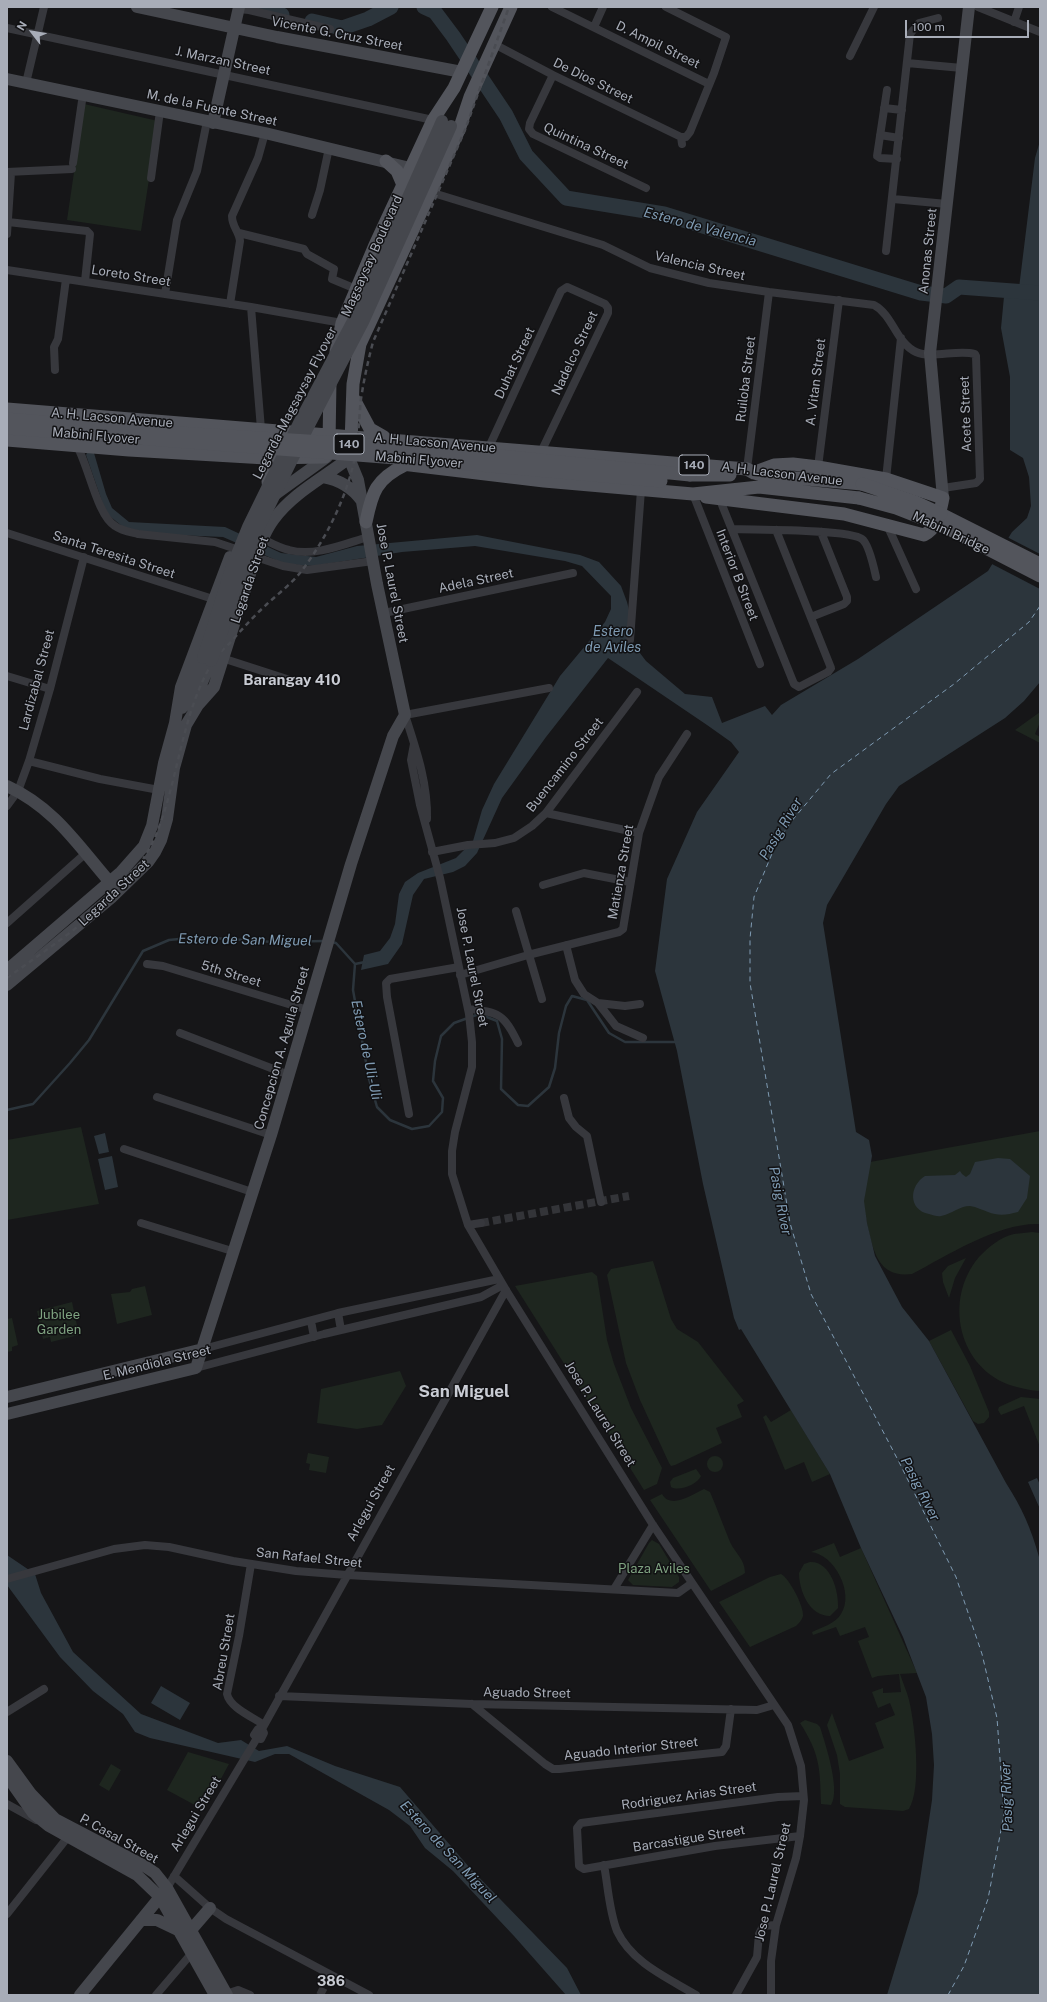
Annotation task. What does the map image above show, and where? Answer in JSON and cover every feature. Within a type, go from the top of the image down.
[{"type":"main road","name":"Magsaysay Boulevard","points":[[330,435],[330,380],[342,323],[410,168],[442,123],[454,88],[492,7]]},
{"type":"main road","name":"Magsaysay Boulevard","points":[[352,436],[352,396],[358,353],[459,130],[470,97],[511,7]]},
{"type":"main road","points":[[386,161],[397,171],[403,185]]},
{"type":"main road","points":[[354,294],[353,309],[360,315],[368,316],[376,311]]},
{"type":"main road","points":[[352,396],[370,429],[387,438]]},
{"type":"main road","name":"A. H. Lacson Avenue","points":[[7,409],[132,420],[387,438],[750,471],[862,484]]},
{"type":"main road","points":[[310,433],[320,427],[330,416]]},
{"type":"main road","name":"Mabini Flyover","points":[[7,419],[179,433],[420,448],[691,484],[746,475],[750,471]]},
{"type":"main road","points":[[129,450],[132,420]]},
{"type":"main road","points":[[214,455],[217,426]]},
{"type":"main road","name":"Mabini Flyover","points":[[7,428],[422,460],[691,484],[759,487]]},
{"type":"main road","points":[[327,457],[330,435]]},
{"type":"main road","points":[[349,458],[352,436]]},
{"type":"main road","name":"A. H. Lacson Avenue","points":[[7,440],[129,450],[266,458],[349,458],[544,481],[642,490],[691,484]]},
{"type":"main road","points":[[266,458],[270,498]]},
{"type":"main road","points":[[691,484],[720,500],[823,510],[844,514],[919,535],[930,532],[935,525],[943,493],[886,479],[793,464],[774,465],[750,471]]},
{"type":"main road","points":[[366,522],[374,490],[389,472],[404,465]]},
{"type":"main road","name":"Mabini Bridge","points":[[862,484],[915,502],[1040,564]]},
{"type":"main road","name":"A. H. Lacson Avenue","points":[[759,487],[859,498]]},
{"type":"main road","name":"Mabini Bridge","points":[[859,498],[896,508],[947,528],[1040,576]]},
{"type":"street","points":[[26,83],[44,7]]},
{"type":"street","name":"Vicente G. Cruz Street","points":[[137,7],[234,28],[463,70]]},
{"type":"street","name":"D. Ampil Street","points":[[552,7],[709,84]]},
{"type":"street","points":[[594,27],[603,7]]},
{"type":"street","points":[[666,7],[726,37],[726,43],[709,84]]},
{"type":"street","points":[[850,56],[874,7]]},
{"type":"street","name":"Anonas Street","points":[[943,493],[930,353],[969,7]]},
{"type":"street","points":[[978,7],[1040,32]]},
{"type":"street","points":[[1014,22],[1019,7]]},
{"type":"street","points":[[165,294],[177,220],[197,171],[225,74],[239,8],[330,29]]},
{"type":"street","points":[[886,251],[893,199],[910,34],[919,23],[938,18]]},
{"type":"street","name":"J. Marzan Street","points":[[7,28],[225,74],[442,123]]},
{"type":"street","name":"De Dios Street","points":[[494,44],[682,141],[690,132],[709,84]]},
{"type":"street","points":[[907,64],[962,68]]},
{"type":"street","name":"Quintina Street","points":[[553,75],[530,123],[529,129],[533,134],[646,188]]},
{"type":"street","name":"M. de la Fuente Street","points":[[7,78],[265,133],[410,168]]},
{"type":"street","points":[[886,90],[878,158],[896,159]]},
{"type":"street","points":[[7,234],[9,173],[72,166],[83,94]]},
{"type":"street","name":"Magsaysay Boulevard","points":[[442,123],[470,97]]},
{"type":"street","points":[[884,108],[902,110]]},
{"type":"street","points":[[151,178],[160,111]]},
{"type":"street","name":"Legarda-Magsaysay Flyover","points":[[212,659],[222,635],[238,578],[250,546],[307,428],[363,322],[442,123]]},
{"type":"street","points":[[265,133],[258,158],[232,216],[234,227],[239,232],[304,249],[307,254],[334,269],[332,278],[354,294]]},
{"type":"street","points":[[880,135],[899,138]]},
{"type":"street","points":[[312,215],[320,190],[329,148]]},
{"type":"street","name":"Valencia Street","points":[[430,192],[603,245],[650,268],[709,283],[874,305],[878,307],[901,338],[917,352],[930,353]]},
{"type":"street","points":[[893,199],[946,204]]},
{"type":"street","points":[[8,222],[87,231],[90,234],[85,282]]},
{"type":"street","points":[[230,304],[240,241],[239,232]]},
{"type":"street","name":"Loreto Street","points":[[7,270],[251,307],[342,323]]},
{"type":"street","points":[[56,370],[54,347],[58,339],[66,279]]},
{"type":"street","name":"Nadelco Street","points":[[541,452],[608,313],[608,308],[605,304],[567,287],[564,288]]},
{"type":"street","name":"Duhat Street","points":[[489,447],[564,288]]},
{"type":"street","name":"Ruiloba Street","points":[[750,471],[769,292]]},
{"type":"street","name":"A. Vitan Street","points":[[818,467],[839,300]]},
{"type":"street","points":[[251,307],[261,429]]},
{"type":"street","points":[[886,479],[901,338]]},
{"type":"street","name":"Acete Street","points":[[930,353],[971,353],[976,356],[980,479],[976,483],[943,493]]},
{"type":"street","name":"Jose P. Laurel Street","points":[[330,435],[349,458],[358,480],[405,715],[425,788],[427,825],[432,854],[440,878],[469,1011],[472,1042],[472,1067],[455,1132],[452,1151],[452,1174],[468,1225],[503,1285],[653,1525],[788,1725],[801,1766],[804,1796],[800,1836],[796,1858],[776,1925],[771,1961],[770,1995]]},
{"type":"street","points":[[77,446],[84,458],[103,514],[114,526],[126,532],[215,542],[234,546]]},
{"type":"street","name":"Legarda Street","points":[[7,985],[118,892],[148,862],[161,840],[168,811],[180,724],[180,687],[241,529],[250,514],[327,457]]},
{"type":"street","name":"Legarda Street","points":[[7,970],[129,864],[144,846],[152,826],[159,790],[180,724],[212,659],[263,539],[281,510],[349,458]]},
{"type":"street","points":[[323,477],[346,484],[362,501]]},
{"type":"street","name":"Interior B Street","points":[[691,484],[760,664]]},
{"type":"street","points":[[630,640],[642,490]]},
{"type":"street","points":[[720,500],[733,529],[768,621],[794,684],[797,687],[828,672],[831,668],[776,530]]},
{"type":"street","points":[[888,527],[916,589]]},
{"type":"street","points":[[241,529],[288,550],[323,550],[369,540]]},
{"type":"street","points":[[733,529],[821,532],[862,539],[866,543],[876,577]]},
{"type":"street","points":[[811,617],[844,604],[847,601],[847,597],[821,532]]},
{"type":"street","name":"Santa Teresita Street","points":[[7,534],[84,557],[213,599]]},
{"type":"street","points":[[256,556],[283,566],[307,570],[373,559]]},
{"type":"street","name":"Lardizabal Street","points":[[7,806],[18,791],[29,761],[50,689],[84,557]]},
{"type":"street","name":"Adela Street","points":[[384,613],[573,573]]},
{"type":"street","points":[[212,659],[290,680]]},
{"type":"street","points":[[7,676],[50,689]]},
{"type":"street","points":[[405,715],[549,688]]},
{"type":"street","name":"Buencamino Street","points":[[432,854],[468,845],[484,845],[514,838],[532,826],[546,813],[637,692]]},
{"type":"street","name":"Concepcion A. Aguila Street","points":[[196,1368],[232,1251],[271,1135],[325,951],[329,932],[393,736],[405,715]]},
{"type":"street","name":"Matienza Street","points":[[409,1114],[387,997],[386,983],[390,979],[460,971],[618,932],[623,929],[639,833],[659,777],[687,734]]},
{"type":"street","points":[[29,761],[100,779],[159,790]]},
{"type":"street","points":[[7,786],[18,791],[64,826],[118,892]]},
{"type":"street","points":[[546,813],[639,833]]},
{"type":"street","points":[[7,923],[86,853]]},
{"type":"street","points":[[543,885],[584,874],[630,882]]},
{"type":"street","points":[[516,911],[542,999]]},
{"type":"street","points":[[566,945],[578,987],[584,994],[598,1004],[616,1026],[643,1038]]},
{"type":"street","name":"5th Street","points":[[147,964],[163,966],[308,1010]]},
{"type":"street","points":[[598,1004],[625,1006],[640,1004]]},
{"type":"street","points":[[469,1011],[498,1014],[509,1024],[518,1043]]},
{"type":"street","points":[[180,1033],[289,1075]]},
{"type":"street","points":[[157,1097],[271,1135]]},
{"type":"street","points":[[564,1098],[569,1118],[576,1127],[587,1136],[601,1202]]},
{"type":"street","points":[[124,1149],[252,1192]]},
{"type":"street","points":[[141,1223],[232,1251]]},
{"type":"street","points":[[468,1225],[480,1223]]},
{"type":"street","name":"E. Mendiola Street","points":[[7,1397],[203,1349],[338,1313],[503,1285]]},
{"type":"street","name":"E. Mendiola Street","points":[[7,1414],[196,1368],[341,1330],[481,1297],[503,1285]]},
{"type":"street","name":"Arlegui Street","points":[[80,1995],[164,1892],[253,1747],[257,1738],[254,1735],[258,1729],[263,1727],[347,1575],[503,1285]]},
{"type":"street","points":[[338,1313],[341,1330]]},
{"type":"street","points":[[310,1321],[314,1337]]},
{"type":"street","points":[[614,1589],[653,1525]]},
{"type":"street","name":"San Rafael Street","points":[[7,1579],[114,1549],[145,1545],[169,1547],[251,1564],[296,1571],[347,1575],[538,1587],[614,1589],[678,1593],[692,1583]]},
{"type":"street","name":"Abreu Street","points":[[251,1564],[239,1636],[227,1694],[228,1700],[263,1727]]},
{"type":"street","points":[[7,1712],[44,1689]]},
{"type":"street","name":"Aguado Street","points":[[279,1696],[472,1704],[757,1710],[774,1705]]},
{"type":"street","name":"Aguado Interior Street","points":[[472,1704],[553,1769],[722,1752],[726,1746],[731,1709]]},
{"type":"street","name":"P. Casal Street","points":[[7,1761],[42,1808],[71,1833]]},
{"type":"street","name":"P. Casal Street","points":[[8,1782],[33,1813],[49,1826],[71,1833],[143,1865],[154,1873],[164,1892],[178,1930],[191,1954],[223,1995]]},
{"type":"street","name":"Rodriguez Arias Street","points":[[581,1868],[577,1828],[579,1824],[778,1796],[804,1796]]},
{"type":"street","points":[[7,1804],[49,1826]]},
{"type":"street","points":[[7,1914],[71,1833]]},
{"type":"street","name":"Barcastigue Street","points":[[581,1868],[715,1846],[800,1836]]},
{"type":"street","points":[[604,1865],[617,1930],[626,1947],[640,1961],[696,1995]]},
{"type":"street","points":[[174,1876],[210,1908],[226,1919],[329,1978],[369,1995]]},
{"type":"street","name":"P. Casal Street","points":[[164,1892],[191,1930],[223,1995]]},
{"type":"street","points":[[191,1930],[210,1908]]},
{"type":"street","points":[[141,1920],[165,1923],[178,1930]]},
{"type":"street","points":[[736,1995],[757,1957],[759,1934],[764,1926],[776,1925]]},
{"type":"street","points":[[156,1995],[191,1954]]},
{"type":"street","points":[[223,1995],[238,1990],[250,1995]]},
{"type":"green space","points":[[84,104],[158,121],[141,231],[67,220]]},
{"type":"green space","points":[[1040,712],[1040,722],[1035,734],[1040,737],[1040,743],[1015,730]]},
{"type":"green space","points":[[81,1127],[99,1204],[7,1220],[7,1140]]},
{"type":"green space","points":[[1040,1131],[1040,1224],[1008,1228],[991,1234],[958,1249],[912,1274],[893,1273],[877,1258],[871,1242],[864,1207],[865,1190],[870,1162]]},
{"type":"green space","points":[[1032,1232],[1040,1233],[1040,1391],[1013,1386],[994,1377],[979,1365],[969,1349],[962,1331],[959,1312],[961,1292],[968,1274],[979,1257],[1004,1237]]},
{"type":"green space","points":[[966,1258],[955,1278],[949,1298],[943,1282],[942,1273],[948,1266]]},
{"type":"green space","points":[[653,1261],[671,1319],[677,1329],[698,1342],[744,1401],[737,1405],[742,1417],[716,1428],[722,1443],[671,1466],[640,1400],[626,1363],[607,1275],[611,1269]]},
{"type":"green space","points":[[592,1272],[597,1276],[607,1340],[614,1364],[631,1408],[662,1468],[657,1484],[644,1490],[515,1286]]},
{"type":"green space","points":[[145,1286],[152,1315],[117,1324],[111,1294],[130,1292],[132,1289]]},
{"type":"green space","name":"Jubilee Garden","points":[[72,1302],[79,1335],[51,1342],[50,1337],[43,1339],[37,1311]]},
{"type":"green space","points":[[12,1318],[18,1345],[12,1347],[12,1351],[7,1352],[7,1319]]},
{"type":"green space","points":[[951,1330],[970,1366],[989,1412],[989,1417],[984,1423],[978,1424],[973,1421],[929,1341]]},
{"type":"green space","points":[[400,1371],[406,1386],[382,1425],[357,1429],[317,1423],[321,1389]]},
{"type":"green space","points":[[1021,1397],[1040,1399],[1040,1447],[1024,1406],[1001,1415],[998,1410],[999,1407]]},
{"type":"green space","points":[[791,1410],[830,1474],[812,1482],[804,1462],[785,1470],[763,1417],[766,1415],[771,1422]]},
{"type":"green space","points":[[308,1453],[329,1457],[326,1473],[309,1470],[310,1464],[306,1463]]},
{"type":"green space","points":[[715,1456],[722,1461],[723,1464],[718,1471],[715,1472],[708,1467],[707,1464],[712,1457]]},
{"type":"green space","points":[[696,1469],[701,1476],[696,1482],[679,1489],[671,1487],[670,1482],[673,1478]]},
{"type":"green space","points":[[704,1489],[710,1492],[730,1542],[742,1560],[745,1568],[745,1573],[711,1591],[650,1500],[662,1494],[666,1499],[676,1501]]},
{"type":"green space","name":"Plaza Aviles","points":[[652,1540],[659,1544],[679,1577],[679,1582],[672,1587],[633,1585],[628,1580]]},
{"type":"green space","points":[[834,1543],[840,1557],[861,1548],[917,1673],[900,1674],[911,1711],[916,1756],[913,1799],[909,1809],[903,1811],[845,1807],[840,1804],[840,1774],[837,1755],[827,1725],[832,1713],[849,1761],[884,1748],[875,1723],[895,1715],[890,1703],[878,1708],[872,1692],[883,1688],[883,1693],[901,1692],[899,1674],[872,1678],[858,1641],[869,1637],[865,1627],[840,1636],[836,1627],[813,1635],[812,1632],[832,1623],[841,1614],[845,1605],[844,1586],[840,1576],[827,1560],[819,1554],[811,1552]]},
{"type":"green space","points":[[810,1562],[817,1563],[823,1567],[828,1572],[835,1586],[838,1608],[830,1616],[816,1612],[803,1594],[799,1580],[799,1573],[804,1564]]},
{"type":"green space","points":[[781,1574],[788,1581],[795,1593],[803,1611],[803,1617],[796,1626],[750,1647],[719,1602],[770,1577]]},
{"type":"green space","points":[[805,1720],[817,1724],[820,1727],[833,1778],[834,1798],[831,1805],[821,1804],[818,1762],[812,1744],[800,1723]]},
{"type":"green space","points":[[188,1752],[229,1764],[204,1810],[167,1790]]},
{"type":"green space","points":[[111,1764],[121,1770],[109,1791],[99,1785]]},
{"type":"water","name":"Pasig River","points":[[1040,141],[1040,682],[1024,701],[1005,718],[899,786],[886,804],[827,905],[823,923],[856,1132],[869,1140],[872,1156],[864,1201],[867,1223],[875,1256],[902,1307],[929,1341],[1017,1501],[1026,1518],[1039,1557],[1040,1995],[887,1995],[918,1893],[932,1800],[934,1765],[932,1734],[926,1697],[903,1637],[861,1548],[830,1474],[741,1329],[739,1330],[734,1318],[703,1184],[677,1051],[655,971],[667,879],[697,812],[739,752],[731,742],[608,658],[546,737],[502,798],[477,853],[465,866],[453,872],[424,879],[413,895],[402,944],[388,964],[361,970],[364,955],[380,951],[390,938],[395,924],[399,894],[405,882],[418,873],[456,858],[473,841],[482,810],[494,784],[560,676],[605,622],[611,609],[611,596],[582,566],[565,561],[475,546],[402,552],[313,566],[285,564],[223,537],[152,534],[123,527],[106,513],[86,455],[87,453],[94,453],[106,494],[112,508],[129,522],[225,527],[281,553],[316,557],[357,546],[477,535],[580,555],[599,562],[621,586],[631,618],[630,640],[646,661],[685,694],[712,697],[722,723],[765,706],[772,715],[781,705],[858,659],[988,571],[1012,532],[1027,518],[1031,506],[1029,477],[1023,458],[1010,450],[1010,377],[1001,328],[1005,286],[1019,288],[1035,158]]},
{"type":"water","points":[[105,1133],[109,1152],[99,1154],[94,1136]]},
{"type":"water","points":[[112,1156],[118,1187],[105,1190],[98,1159]]},
{"type":"water","points":[[998,1158],[1010,1159],[1030,1176],[1027,1198],[1018,1212],[999,1215],[975,1207],[966,1206],[945,1215],[938,1216],[922,1212],[914,1203],[913,1197],[916,1186],[925,1176],[955,1175],[960,1171],[966,1177],[970,1174],[975,1162]]},
{"type":"water","points":[[1037,1478],[1040,1485],[1040,1509],[1028,1482]]},
{"type":"water","points":[[7,1555],[35,1574],[41,1593],[73,1652],[141,1714],[218,1743],[241,1740],[259,1751],[287,1746],[335,1766],[400,1787],[469,1867],[567,1968],[581,1995],[566,1995],[514,1936],[453,1871],[425,1848],[410,1826],[389,1810],[289,1754],[275,1754],[255,1762],[150,1738],[135,1732],[123,1714],[93,1691],[60,1657],[7,1585]]},
{"type":"water","points":[[161,1686],[190,1703],[180,1720],[151,1703]]},
{"type":"pier","points":[[1007,537],[1040,554],[1040,589],[990,563]]},
{"type":"waterway","name":"Estero de Valencia","points":[[256,7],[282,15]]},
{"type":"waterway","name":"Estero de Valencia","points":[[312,21],[342,28],[368,19],[391,7]]},
{"type":"waterway","name":"Estero de Valencia","points":[[424,7],[435,12],[453,36],[506,115],[526,155],[566,198],[664,214],[921,293],[946,296],[959,287],[1040,293]]},
{"type":"waterway","name":"Estero de San Miguel","points":[[7,1110],[33,1104],[70,1063],[89,1040],[143,951],[169,940],[199,937],[273,942],[324,941]]},
{"type":"waterway","name":"Estero de Uli-Uli","points":[[331,942],[336,943],[355,964],[353,990],[369,1079],[377,1107],[390,1120],[412,1129],[429,1126],[442,1112],[443,1098],[433,1081],[435,1061],[441,1036],[454,1023],[479,1014],[497,1021],[502,1039],[501,1089],[518,1105],[528,1106],[549,1087],[555,1068],[559,1033],[566,1006],[572,996],[587,1000],[609,1033],[625,1042],[678,1042]]},
{"type":"waterway","name":"Estero de Aviles","points":[[355,964],[365,962]]},
{"type":"ferry route","points":[[948,1995],[964,1966],[988,1899],[1004,1814],[997,1718],[982,1654],[956,1577],[899,1462],[811,1294],[790,1223],[750,983],[750,939],[754,897],[776,844],[790,823],[831,774],[954,684],[1029,622],[1040,606]]},
{"type":"tunnel","points":[[481,1223],[629,1196]]},
{"type":"tunnel","points":[[320,1995],[327,1981]]},
{"type":"railway","points":[[7,978],[50,948],[93,914],[131,875],[147,853],[158,830],[165,809],[187,724],[194,703],[212,663],[253,618],[300,573],[310,560],[335,516],[348,484],[356,452],[362,392],[373,342],[465,130],[509,7]]},
{"type":"district","name":"Barangay 410","points":[[292,680]]},
{"type":"district","name":"San Miguel","points":[[464,1392]]},
{"type":"district","name":"386","points":[[331,1982]]}]
